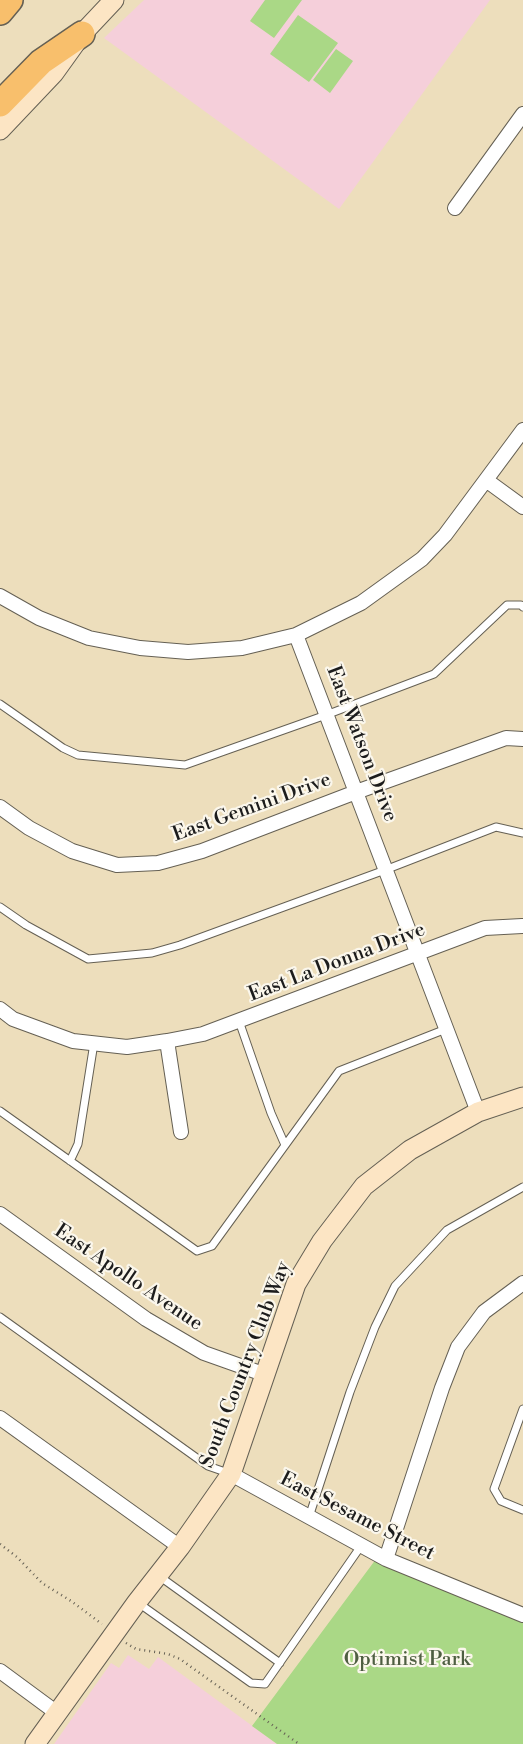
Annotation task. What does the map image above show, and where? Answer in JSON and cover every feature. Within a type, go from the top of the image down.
[{"type":"highway","points":[[0,12],[10,0]]},
{"type":"highway","points":[[0,104],[41,62],[82,34]]},
{"type":"street","points":[[0,130],[54,73],[82,34],[114,0]]},
{"type":"street","points":[[455,208],[523,114]]},
{"type":"street","points":[[0,596],[39,618],[81,635],[140,648],[188,652],[242,648],[296,635],[361,603],[422,559],[445,535],[523,430]]},
{"type":"street","points":[[486,480],[523,507]]},
{"type":"street","name":"East Watson Drive","points":[[296,635],[478,1112]]},
{"type":"street","name":"East Gemini Drive","points":[[0,807],[29,828],[72,852],[117,865],[158,863],[202,850],[506,738],[523,739]]},
{"type":"street","name":"East La Donna Drive","points":[[0,1009],[14,1019],[74,1041],[128,1047],[167,1041],[203,1034],[485,928],[522,926]]},
{"type":"street","points":[[167,1041],[181,1132]]},
{"type":"street","points":[[478,1112],[523,1097]]},
{"type":"street","name":"South Country Club Way","points":[[35,1744],[136,1602],[180,1547],[231,1474],[296,1284],[322,1241],[364,1186],[410,1150],[478,1112]]},
{"type":"street","name":"East Apollo Avenue","points":[[0,1214],[146,1319],[204,1353],[266,1375]]},
{"type":"street","points":[[386,1559],[442,1388],[458,1347],[484,1312],[523,1283]]},
{"type":"street","points":[[0,1418],[180,1547]]},
{"type":"street","name":"East Sesame Street","points":[[231,1474],[386,1559],[523,1615]]},
{"type":"street","points":[[0,1672],[57,1713]]},
{"type":"lane","points":[[0,704],[63,748],[78,755],[185,765],[434,674],[506,605],[521,605],[523,607]]},
{"type":"lane","points":[[0,907],[26,925],[88,959],[152,952],[180,945],[386,870],[496,827],[523,832]]},
{"type":"lane","points":[[239,1021],[271,1112],[285,1145]]},
{"type":"lane","points":[[0,1111],[196,1251],[212,1246],[339,1071],[446,1029]]},
{"type":"lane","points":[[70,1161],[78,1144],[94,1043]]},
{"type":"lane","points":[[309,1517],[350,1392],[375,1327],[396,1286],[447,1230],[523,1187]]},
{"type":"lane","points":[[0,1317],[208,1466],[231,1474]]},
{"type":"lane","points":[[523,1409],[494,1489],[501,1501],[523,1510]]},
{"type":"lane","points":[[136,1602],[251,1683],[265,1684],[361,1546]]},
{"type":"lane","points":[[157,1574],[280,1663]]},
{"type":"path","points":[[0,1544],[17,1557],[42,1583],[71,1601],[107,1628],[113,1635],[136,1649],[168,1654],[180,1660],[299,1744]]},
{"type":"shaded area","points":[[144,0],[490,0],[339,209],[104,38]]},
{"type":"shaded area","points":[[128,1655],[149,1669],[158,1657],[277,1744],[54,1744],[111,1663],[119,1668]]},
{"type":"green space","points":[[265,0],[302,0],[274,38],[250,21]]},
{"type":"green space","points":[[298,15],[338,43],[309,82],[270,54]]},
{"type":"green space","points":[[336,49],[353,61],[330,93],[313,80]]},
{"type":"green space","name":"Optimist Park","points":[[379,1555],[523,1615],[523,1744],[277,1744],[252,1726]]}]
